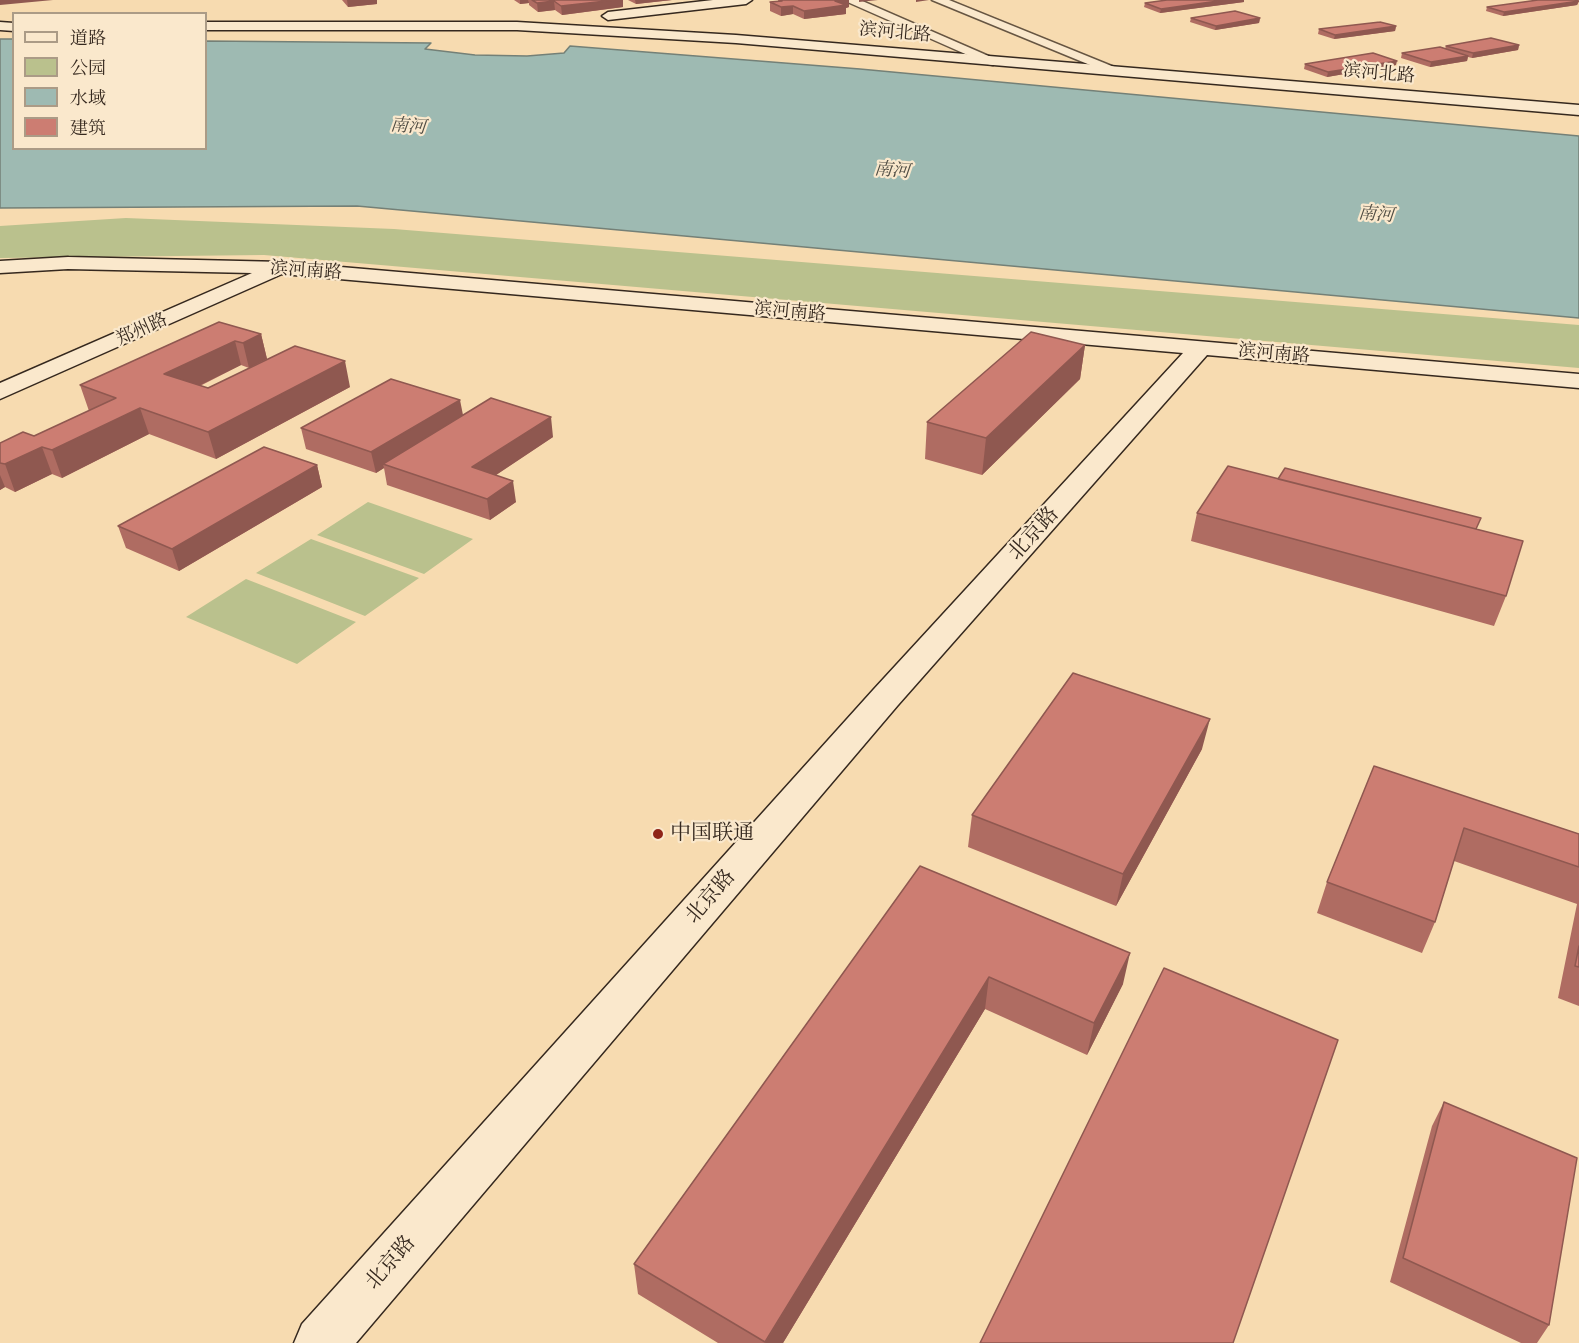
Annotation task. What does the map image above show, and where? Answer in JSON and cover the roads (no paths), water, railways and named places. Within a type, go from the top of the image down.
[{"type":"street","points":[[500,13],[517,26],[746,0]]},
{"type":"street","points":[[849,0],[993,61]]},
{"type":"street","points":[[938,0],[1117,71]]},
{"type":"street","name":"滨河北路","points":[[207,26],[517,26],[736,39],[1579,110]]},
{"type":"street","name":"滨河南路","points":[[0,267],[68,263],[283,268],[1579,381]]},
{"type":"street","name":"郑州路","points":[[0,392],[283,268]]},
{"type":"street","name":"北京路","points":[[321,1343],[886,698],[1201,348]]},
{"type":"water","name":"南河","points":[[0,39],[12,39],[12,150],[207,150],[207,41],[431,43],[425,49],[475,55],[527,56],[564,53],[570,46],[860,69],[1579,136],[1579,318],[357,206],[0,208]]},
{"type":"place","name":"中国联通","points":[[658,834]]}]
